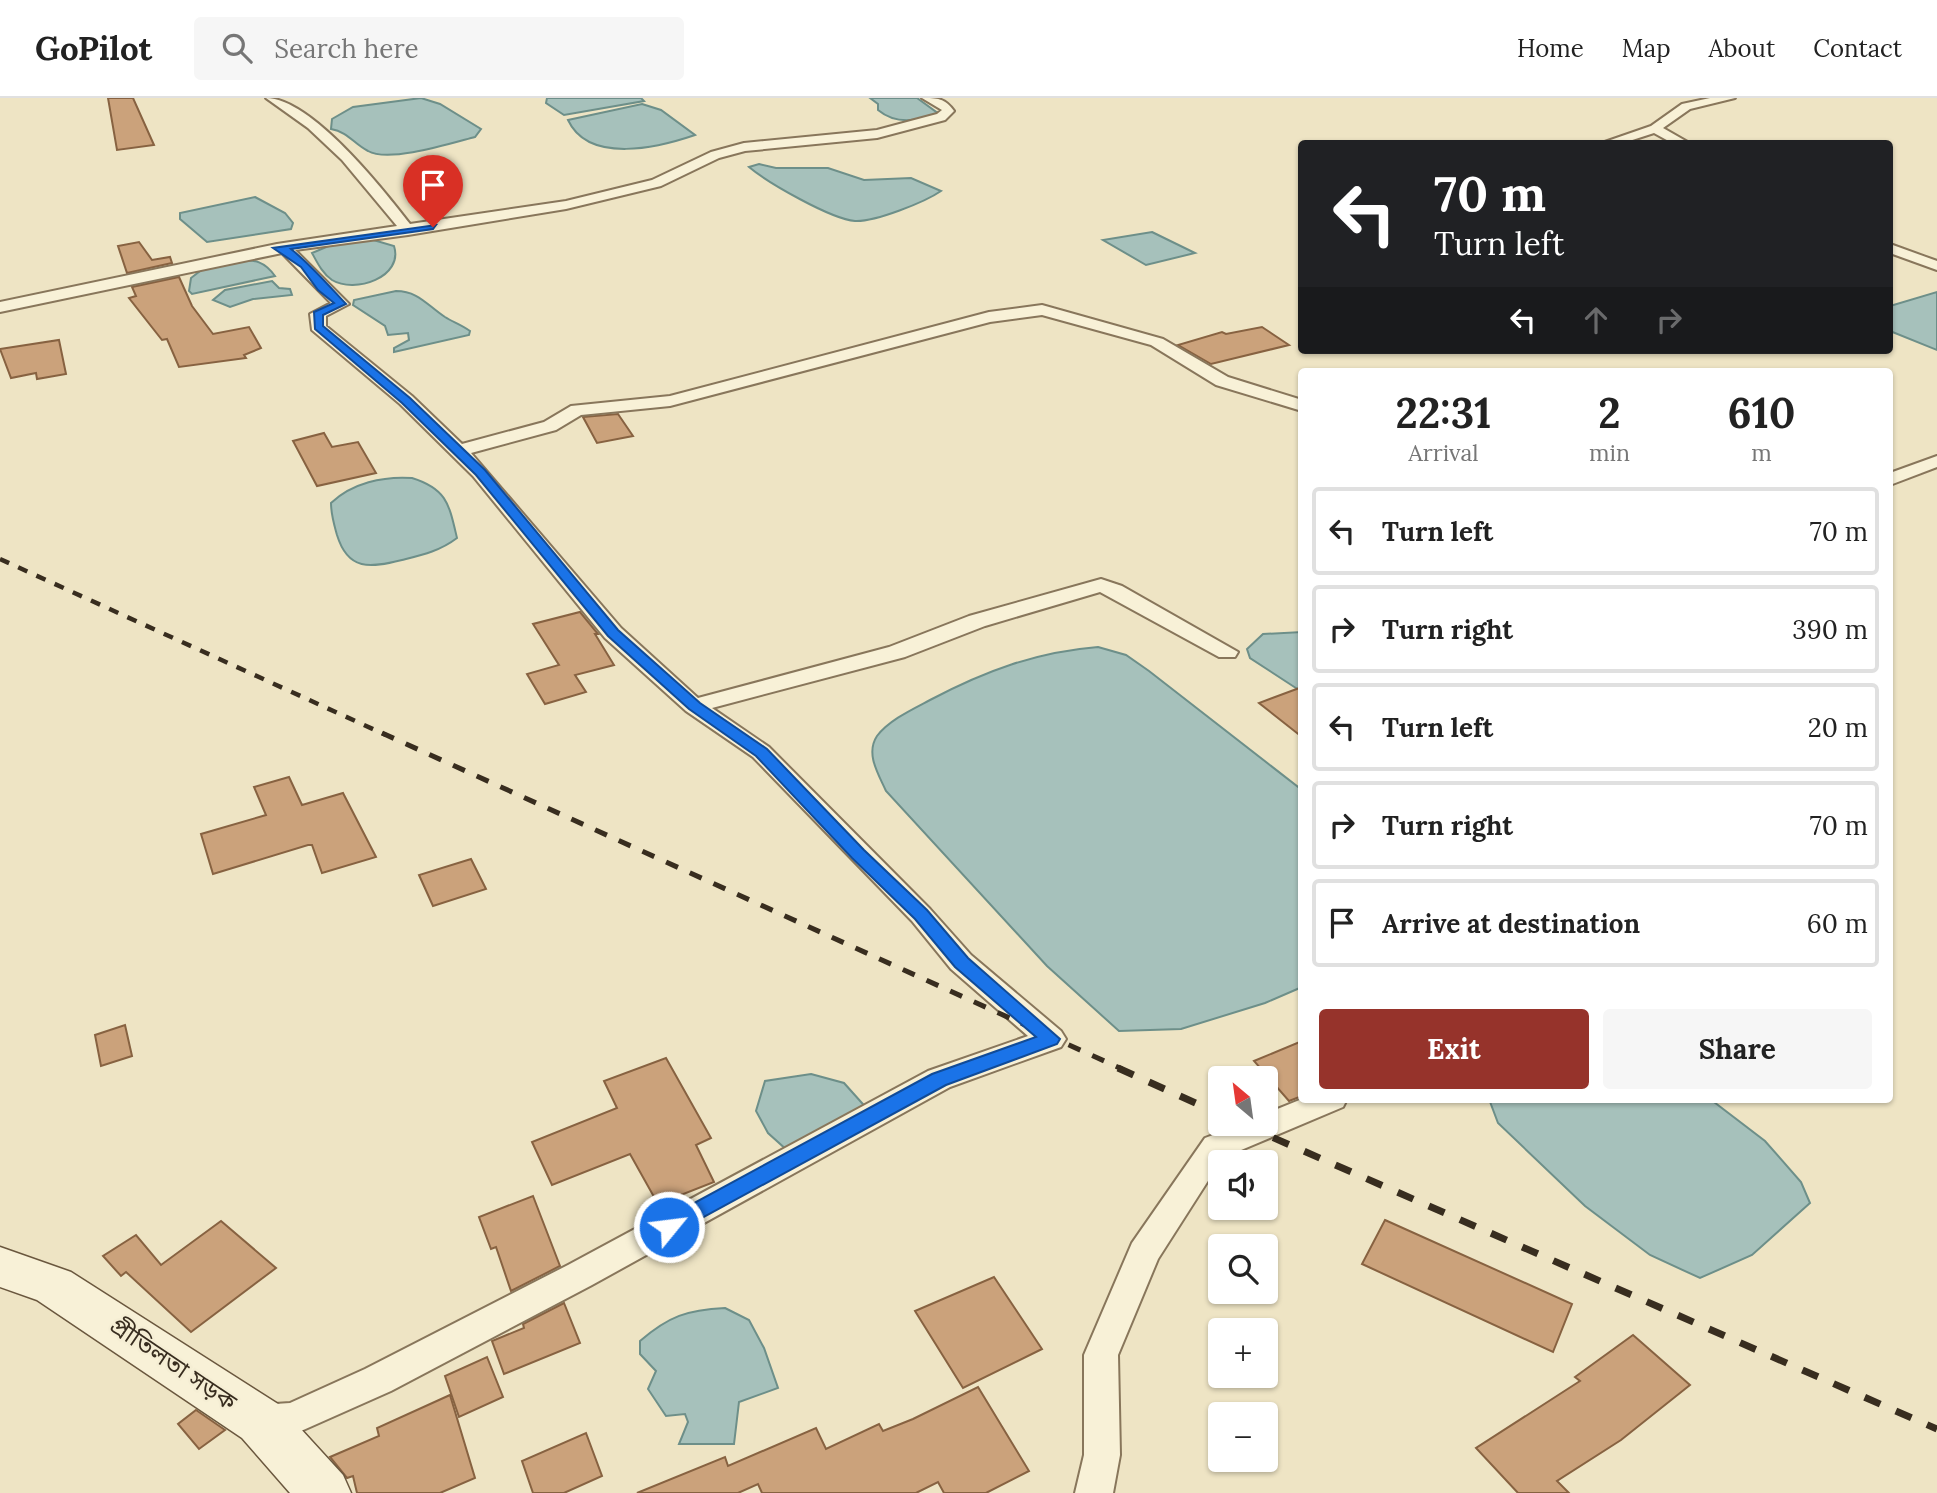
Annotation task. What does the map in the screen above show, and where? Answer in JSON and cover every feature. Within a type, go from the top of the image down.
[{"type":"main road","name":"প্রীতিলতা সড়ক","points":[[0,1267],[54,1286],[151,1346],[260,1421],[324,1493]]},
{"type":"street","points":[[272,98],[303,117],[342,150],[408,231]]},
{"type":"street","points":[[0,307],[278,248],[408,231],[566,205],[656,183],[715,155],[744,147],[789,140],[877,134],[941,117],[948,111],[944,105],[928,98]]},
{"type":"street","points":[[1618,140],[1655,129],[1686,106],[1729,98]]},
{"type":"street","points":[[1655,129],[1677,140]]},
{"type":"street","points":[[260,1421],[292,1419],[378,1380],[580,1275],[939,1079],[1051,1039],[961,962],[921,915],[858,854],[761,752],[695,706],[613,633],[480,472],[406,400],[318,327],[318,314],[341,304],[322,288],[305,265],[286,250],[278,248]]},
{"type":"street","points":[[1893,249],[1937,266]]},
{"type":"street","points":[[458,451],[550,426],[577,410],[670,401],[989,317],[1042,310],[1157,342],[1222,381],[1298,405]]},
{"type":"street","points":[[1893,478],[1937,461]]},
{"type":"street","points":[[695,706],[897,652],[977,621],[1101,585],[1115,590],[1227,652]]},
{"type":"street","points":[[1094,1493],[1102,1455],[1101,1355],[1144,1253],[1216,1147],[1322,1103]]},
{"type":"water","points":[[421,98],[440,104],[481,129],[475,137],[421,151],[390,155],[368,151],[342,133],[331,129],[332,119],[353,107]]},
{"type":"water","points":[[547,98],[641,98],[644,101],[564,115],[546,103]]},
{"type":"water","points":[[870,98],[917,98],[939,114],[915,120],[899,120],[878,110],[878,104]]},
{"type":"water","points":[[642,104],[661,110],[695,135],[645,147],[608,148],[592,143],[578,134],[568,120]]},
{"type":"water","points":[[759,164],[776,168],[828,168],[864,180],[911,178],[941,191],[900,211],[855,221],[831,214],[800,199],[749,167]]},
{"type":"water","points":[[255,197],[285,213],[293,223],[291,229],[207,242],[180,219],[180,213]]},
{"type":"water","points":[[1152,232],[1195,253],[1146,265],[1103,240]]},
{"type":"water","points":[[370,239],[394,246],[395,257],[385,274],[364,284],[342,284],[332,280],[312,253],[331,245]]},
{"type":"water","points":[[237,260],[259,262],[275,276],[192,294],[189,291],[191,278],[208,265]]},
{"type":"water","points":[[272,281],[279,288],[290,289],[292,295],[253,299],[230,307],[213,300],[225,290]]},
{"type":"water","points":[[396,291],[416,296],[470,331],[469,335],[394,352],[394,348],[409,340],[408,333],[388,335],[385,326],[353,305],[354,300]]},
{"type":"water","points":[[1937,292],[1937,350],[1893,332],[1893,305]]},
{"type":"water","points":[[412,478],[433,487],[445,499],[457,538],[431,552],[390,563],[370,565],[354,561],[347,555],[337,535],[331,503],[348,490],[368,482]]},
{"type":"water","points":[[1298,632],[1298,689],[1250,658],[1247,649],[1263,634]]},
{"type":"water","points":[[1098,647],[1126,655],[1298,787],[1298,989],[1265,1003],[1181,1029],[1119,1031],[1047,966],[886,791],[874,764],[872,750],[877,736],[895,720],[950,690],[1011,664]]},
{"type":"water","points":[[811,1074],[844,1083],[870,1112],[788,1151],[768,1133],[756,1111],[765,1081]]},
{"type":"water","points":[[1490,1103],[1715,1103],[1765,1141],[1801,1182],[1810,1203],[1752,1255],[1700,1278],[1650,1255],[1585,1206],[1498,1123]]},
{"type":"water","points":[[725,1308],[749,1320],[764,1348],[778,1388],[739,1402],[734,1444],[679,1444],[688,1422],[685,1414],[666,1416],[648,1389],[656,1371],[640,1354],[640,1341],[679,1316],[700,1310]]},
{"type":"building","points":[[108,98],[133,98],[154,145],[117,150]]},
{"type":"building","points":[[139,242],[152,260],[170,257],[172,263],[127,273],[118,246]]},
{"type":"building","points":[[179,277],[192,306],[213,334],[249,327],[261,348],[244,355],[246,358],[179,367],[167,339],[162,340],[129,298],[136,296],[132,287]]},
{"type":"building","points":[[1262,327],[1289,345],[1211,364],[1178,345],[1222,332],[1226,334]]},
{"type":"building","points":[[59,340],[66,374],[37,379],[36,373],[11,378],[0,349]]},
{"type":"building","points":[[618,414],[633,436],[597,443],[583,417]]},
{"type":"building","points":[[324,433],[332,447],[358,442],[376,473],[317,486],[293,441]]},
{"type":"building","points":[[580,612],[598,634],[595,634],[614,665],[575,675],[586,692],[545,704],[527,674],[559,665],[533,624]]},
{"type":"building","points":[[1298,688],[1298,734],[1259,703]]},
{"type":"building","points":[[289,777],[302,805],[343,793],[376,857],[322,873],[312,845],[308,845],[213,874],[201,834],[266,815],[254,787]]},
{"type":"building","points":[[471,859],[486,889],[433,906],[419,875]]},
{"type":"building","points":[[125,1025],[132,1056],[101,1066],[95,1035]]},
{"type":"building","points":[[1298,1043],[1298,1098],[1289,1101],[1278,1088],[1278,1066],[1258,1066],[1254,1061]]},
{"type":"building","points":[[666,1058],[711,1138],[696,1145],[714,1182],[658,1204],[630,1154],[552,1185],[532,1142],[617,1108],[604,1081]]},
{"type":"building","points":[[533,1196],[560,1266],[511,1291],[496,1247],[491,1249],[479,1217]]},
{"type":"building","points":[[1385,1220],[1572,1304],[1553,1352],[1362,1264]]},
{"type":"building","points":[[221,1221],[276,1268],[191,1332],[126,1272],[121,1276],[103,1256],[136,1235],[161,1265]]},
{"type":"building","points":[[994,1277],[1042,1349],[963,1388],[915,1311]]},
{"type":"building","points":[[564,1303],[580,1343],[504,1374],[492,1341],[524,1328],[523,1324]]},
{"type":"building","points":[[1633,1335],[1690,1385],[1621,1440],[1557,1481],[1569,1493],[1518,1493],[1476,1448],[1580,1381],[1575,1377]]},
{"type":"building","points":[[487,1357],[503,1397],[459,1417],[445,1376]]},
{"type":"building","points":[[978,1387],[1029,1471],[986,1493],[944,1493],[938,1482],[916,1493],[762,1493],[758,1484],[738,1493],[637,1493],[725,1457],[728,1466],[816,1428],[826,1449],[879,1424],[883,1431],[913,1419]]},
{"type":"building","points":[[450,1395],[475,1478],[440,1493],[357,1493],[353,1476],[347,1478],[330,1457],[379,1436],[377,1428]]},
{"type":"building","points":[[196,1410],[225,1430],[199,1449],[178,1424]]},
{"type":"building","points":[[586,1433],[602,1476],[564,1493],[533,1493],[522,1461]]},
{"type":"railway","points":[[0,559],[386,735]]},
{"type":"railway","points":[[382,733],[1122,1069]]},
{"type":"railway","points":[[1118,1068],[1208,1109]]},
{"type":"railway","points":[[1269,1136],[1937,1429]]},
{"type":"route","points":[[433,227],[278,248],[286,250],[305,265],[322,288],[341,304],[318,314],[318,327],[406,400],[480,472],[613,633],[695,706],[761,752],[803,793],[858,854],[921,915],[961,962],[1051,1039],[939,1079],[669,1227]]}]
